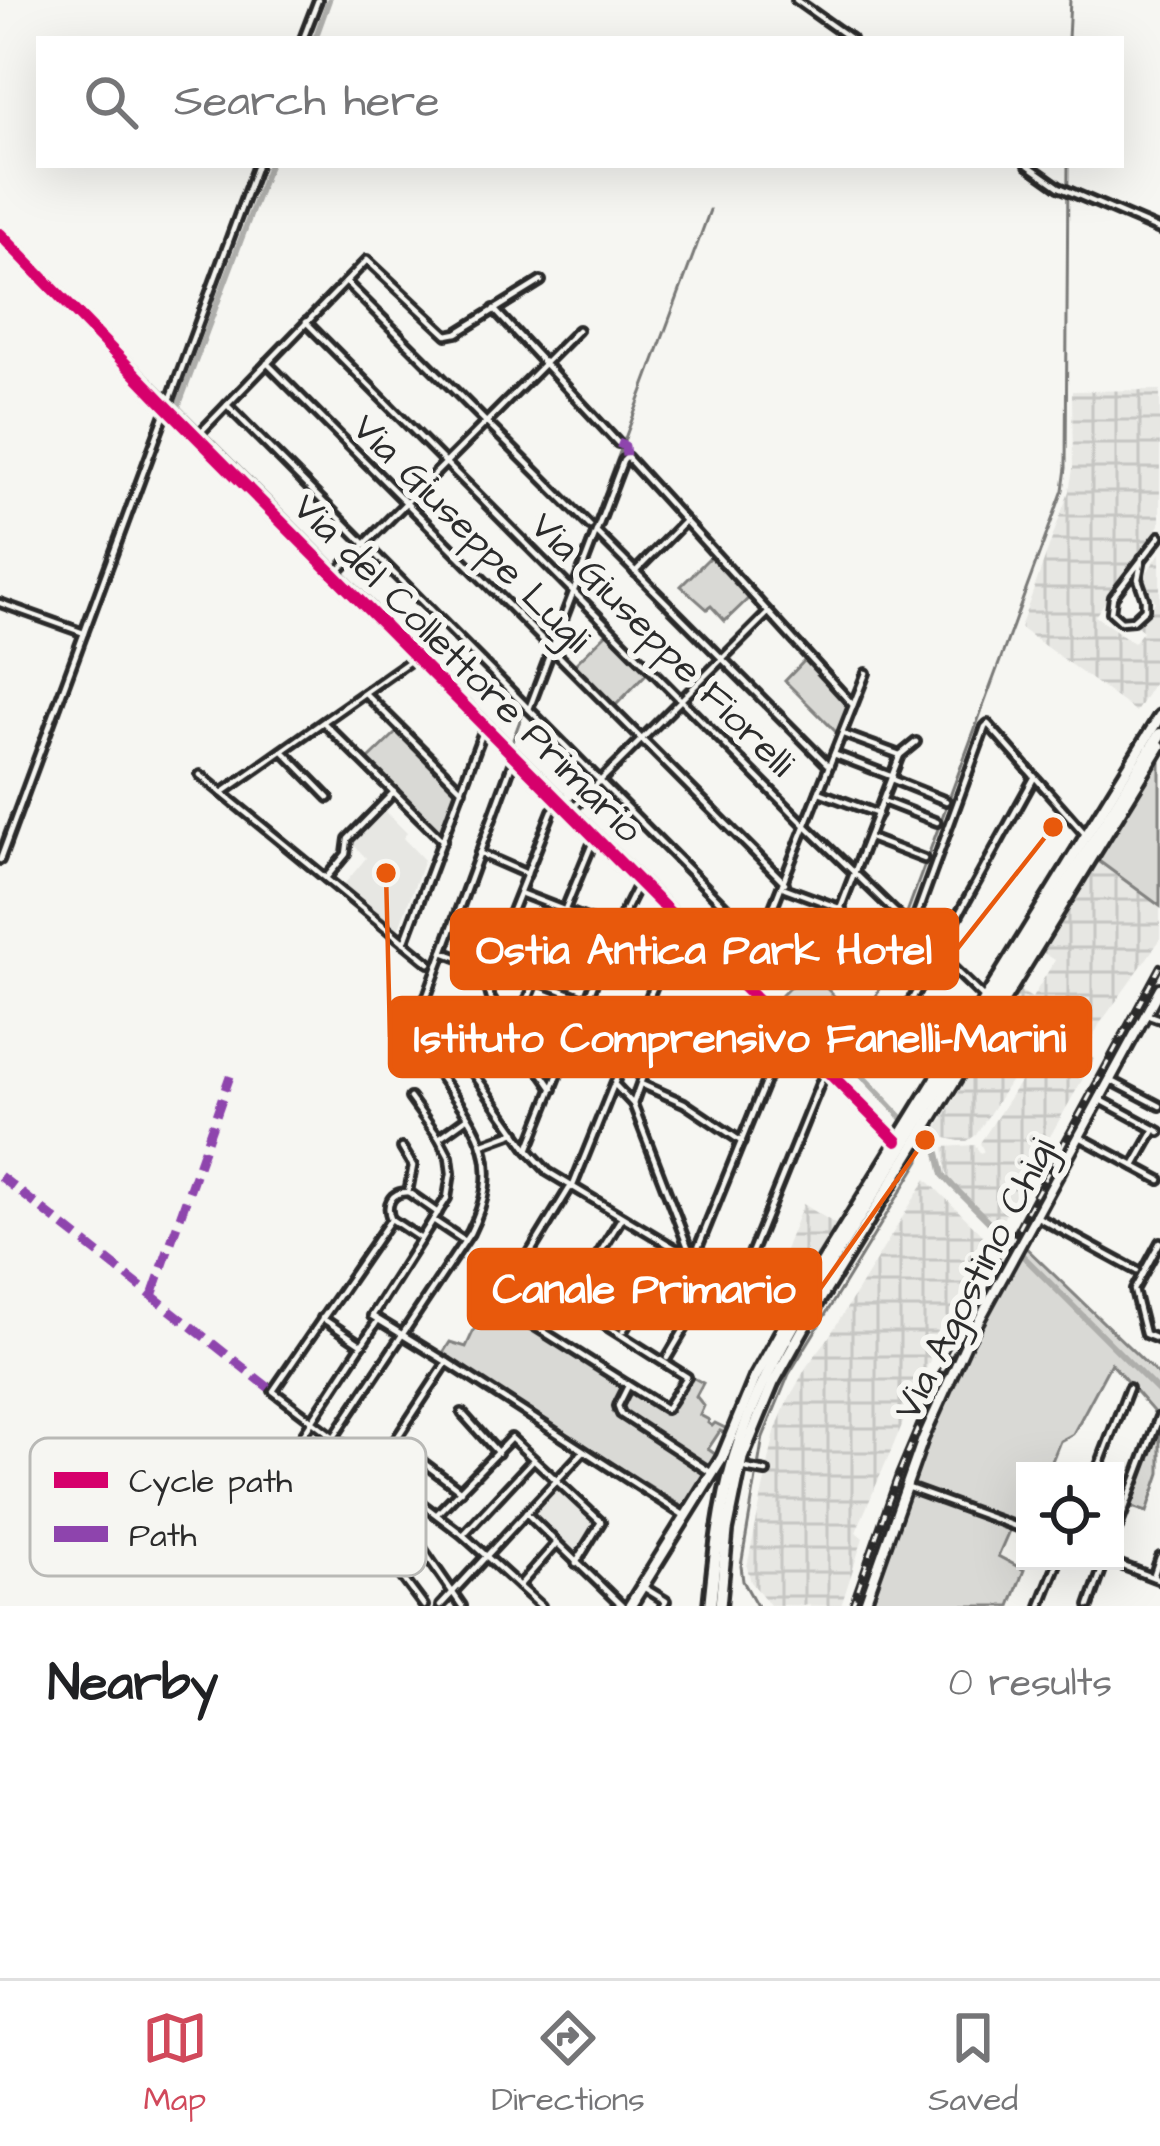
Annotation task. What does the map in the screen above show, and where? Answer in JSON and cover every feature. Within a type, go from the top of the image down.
[{"type":"main road","points":[[627,1606],[731,1441],[759,1371],[789,1317],[1160,716]]},
{"type":"main road","points":[[710,1606],[732,1466],[776,1357],[1160,734]]},
{"type":"main road","points":[[720,1606],[728,1531],[766,1396],[1160,746]]},
{"type":"street","points":[[305,36],[318,0]]},
{"type":"street","points":[[796,0],[847,36]]},
{"type":"street","points":[[0,860],[256,168]]},
{"type":"street","points":[[1032,168],[1059,187],[1160,230]]},
{"type":"street","name":"Via del Collettore Primario","points":[[0,234],[897,1142]]},
{"type":"street","points":[[197,436],[369,261],[447,335],[541,281]]},
{"type":"street","points":[[346,282],[829,766]]},
{"type":"street","points":[[494,309],[618,442]]},
{"type":"street","name":"Via Giuseppe Fiorelli","points":[[306,322],[806,826],[986,1000]]},
{"type":"street","points":[[334,575],[578,330]]},
{"type":"street","name":"Via Giuseppe Lugli","points":[[267,363],[784,885]]},
{"type":"street","points":[[227,405],[762,944],[818,967],[900,755],[916,742]]},
{"type":"street","points":[[529,709],[592,529],[626,458],[854,705]]},
{"type":"street","points":[[635,572],[685,521]]},
{"type":"street","points":[[1142,558],[1138,579],[1145,606],[1133,620],[1121,621],[1112,614],[1110,602],[1142,558],[1160,536]]},
{"type":"street","points":[[0,603],[84,633]]},
{"type":"street","points":[[570,811],[768,613]]},
{"type":"street","points":[[222,793],[416,656]]},
{"type":"street","points":[[760,940],[866,673]]},
{"type":"street","points":[[365,693],[461,790]]},
{"type":"street","points":[[322,721],[443,842]]},
{"type":"street","points":[[908,924],[988,724],[1087,836]]},
{"type":"street","points":[[404,943],[485,726]]},
{"type":"street","points":[[842,734],[900,755]]},
{"type":"street","points":[[283,751],[329,798]]},
{"type":"street","points":[[835,755],[946,801]]},
{"type":"street","points":[[515,756],[442,952],[427,1006],[543,1168],[789,1317]]},
{"type":"street","points":[[200,775],[429,962]]},
{"type":"street","points":[[906,1010],[1035,777]]},
{"type":"street","points":[[326,878],[346,853],[348,839],[394,792]]},
{"type":"street","points":[[819,792],[878,814]]},
{"type":"street","points":[[883,801],[937,822]]},
{"type":"street","points":[[553,1089],[489,996],[489,970],[553,809],[561,802]]},
{"type":"street","points":[[514,1033],[595,836]]},
{"type":"street","points":[[868,838],[924,859]]},
{"type":"street","points":[[479,854],[527,874]]},
{"type":"street","points":[[528,1150],[615,930],[640,880]]},
{"type":"street","points":[[784,885],[842,909]]},
{"type":"street","points":[[519,892],[615,930]]},
{"type":"street","points":[[522,1266],[571,1188],[680,921]]},
{"type":"street","points":[[832,932],[885,953]]},
{"type":"street","points":[[442,952],[489,970]]},
{"type":"street","points":[[536,980],[639,1022]]},
{"type":"street","name":"Via Agostino Chigi","points":[[863,1606],[905,1486],[964,1346],[1160,988]]},
{"type":"street","points":[[1146,1013],[1160,1019]]},
{"type":"street","points":[[630,1044],[652,1052],[787,1028]]},
{"type":"street","points":[[693,1260],[787,1028]]},
{"type":"street","points":[[633,1104],[652,1052]]},
{"type":"street","points":[[391,1219],[273,1390],[334,1437],[481,1210],[486,1187],[483,1144],[431,1064]]},
{"type":"street","points":[[738,1286],[826,1068]]},
{"type":"street","points":[[1110,1080],[1160,1106]]},
{"type":"street","points":[[641,1084],[684,1103],[742,1142]]},
{"type":"street","points":[[614,1085],[633,1104],[693,1260]]},
{"type":"street","points":[[301,1438],[362,1345],[447,1198],[452,1173],[449,1157],[410,1098]]},
{"type":"street","points":[[1099,1099],[1157,1131],[1134,1166]]},
{"type":"street","points":[[440,1138],[468,1117]]},
{"type":"street","points":[[483,1144],[516,1132]]},
{"type":"street","points":[[1078,1136],[1160,1180]]},
{"type":"street","points":[[402,1148],[413,1166],[407,1192]]},
{"type":"street","points":[[421,1239],[391,1219],[388,1208],[401,1192],[407,1192],[464,1241]]},
{"type":"street","points":[[1034,1215],[1137,1271]]},
{"type":"street","points":[[572,1298],[622,1217]]},
{"type":"street","points":[[1160,1242],[1134,1290],[1145,1334],[1160,1340]]},
{"type":"street","points":[[623,1331],[674,1248]]},
{"type":"street","points":[[496,1256],[687,1376],[665,1409],[628,1385],[484,1294],[496,1256]]},
{"type":"street","points":[[668,1358],[717,1275]]},
{"type":"street","points":[[322,1318],[362,1345]]},
{"type":"street","points":[[375,1318],[685,1516]]},
{"type":"street","points":[[399,1438],[447,1362]]},
{"type":"street","points":[[628,1385],[620,1413],[712,1474]]},
{"type":"street","points":[[1100,1462],[1129,1388]]},
{"type":"street","points":[[462,1413],[498,1453]]},
{"type":"street","points":[[1124,1511],[1159,1417]]},
{"type":"street","points":[[437,1514],[511,1438],[601,1522],[576,1563]]},
{"type":"street","points":[[440,1606],[583,1452]]},
{"type":"street","points":[[463,1535],[534,1459]]},
{"type":"street","points":[[426,1465],[461,1491]]},
{"type":"street","points":[[744,1468],[763,1472]]},
{"type":"street","points":[[905,1486],[1016,1527]]},
{"type":"street","points":[[426,1506],[542,1606]]},
{"type":"street","points":[[526,1513],[627,1606]]},
{"type":"street","points":[[519,1586],[557,1544]]},
{"type":"street","points":[[426,1553],[462,1606]]},
{"type":"street","points":[[1124,1567],[1156,1579],[1160,1557]]},
{"type":"street","points":[[1040,1606],[1054,1570]]},
{"type":"street","points":[[1088,1606],[1104,1570]]},
{"type":"street","points":[[402,1576],[424,1606]]},
{"type":"street","points":[[643,1586],[664,1604]]},
{"type":"shaded area","points":[[1160,390],[1160,525],[1095,616],[1134,643],[1143,631],[1137,626],[1155,602],[1144,577],[1160,553],[1160,673],[1136,712],[1020,628],[1069,491],[1072,391]]},
{"type":"shaded area","points":[[710,557],[750,597],[725,621],[681,586]]},
{"type":"shaded area","points":[[609,631],[649,671],[613,708],[573,666]]},
{"type":"shaded area","points":[[806,659],[850,707],[839,735],[785,681]]},
{"type":"shaded area","points":[[398,731],[457,791],[442,835],[368,760]]},
{"type":"shaded area","points":[[1160,756],[1160,906],[1096,859]]},
{"type":"shaded area","points":[[384,810],[424,860],[397,933],[342,887],[366,858],[351,842]]},
{"type":"shaded area","points":[[1096,859],[1160,906],[1160,940],[1099,1025],[1088,1048],[1046,1025],[976,1135],[959,1141],[933,1135],[959,1092],[965,1069],[1015,988],[1032,998],[1055,960],[1039,950]]},
{"type":"shaded area","points":[[808,969],[860,1023],[831,1051],[779,998]]},
{"type":"shaded area","points":[[1052,1033],[1094,1059],[998,1228],[950,1180],[944,1147],[975,1145],[980,1154],[984,1152],[980,1143]]},
{"type":"shaded area","points":[[926,1179],[989,1241],[950,1316],[935,1334],[939,1339],[856,1532],[863,1538],[841,1606],[770,1605],[751,1582],[747,1567],[775,1432],[807,1366]]},
{"type":"shaded area","points":[[803,1204],[837,1225],[811,1266],[785,1250]]},
{"type":"shaded area","points":[[1020,1242],[1160,1377],[1160,1473],[1147,1512],[1126,1505],[1158,1417],[1111,1363],[1073,1434],[1060,1441],[1052,1462],[1016,1462],[1016,1528],[1011,1526],[998,1556],[1016,1570],[1024,1570],[1010,1606],[864,1606],[923,1439]]},
{"type":"shaded area","points":[[488,1299],[619,1384],[622,1390],[613,1412],[701,1469],[704,1480],[685,1508],[441,1356],[450,1342],[466,1347]]},
{"type":"shaded area","points":[[690,1376],[703,1383],[696,1396],[704,1406],[700,1415],[712,1426],[715,1423],[731,1431],[729,1435],[720,1431],[708,1449],[715,1454],[711,1468],[621,1408],[632,1392],[664,1412],[671,1410]]},
{"type":"shaded area","points":[[557,1484],[596,1521],[575,1558],[531,1514]]},
{"type":"waterway","points":[[316,36],[329,0]]},
{"type":"waterway","points":[[1068,36],[1070,0]]},
{"type":"waterway","points":[[178,407],[268,168]]},
{"type":"waterway","points":[[846,1078],[1063,490],[1068,168]]},
{"type":"waterway","points":[[512,742],[710,210]]},
{"type":"waterway","points":[[0,226],[898,1131]]},
{"type":"waterway","points":[[852,1065],[904,1120]]},
{"type":"waterway","points":[[925,1140],[935,1149]]},
{"type":"waterway","points":[[757,1606],[743,1581],[741,1566],[763,1437],[789,1374],[920,1160],[916,1149]]},
{"type":"waterway","points":[[938,1153],[943,1175],[953,1186],[1160,1393]]},
{"type":"railway","points":[[852,1606],[898,1475],[947,1359],[1160,966]]},
{"type":"marked path","points":[[618,443],[625,446],[626,457]]},
{"type":"marked path","points":[[153,1293],[230,1076]]},
{"type":"marked path","points":[[0,1176],[273,1391]]},
{"type":"cycle path","points":[[0,234],[897,1141]]},
{"type":"place","name":"Ostia Antica Park Hotel","points":[[1053,827]]},
{"type":"place","name":"Istituto Comprensivo Fanelli-Marini","points":[[386,873]]},
{"type":"place","name":"Canale Primario","points":[[925,1140]]}]
